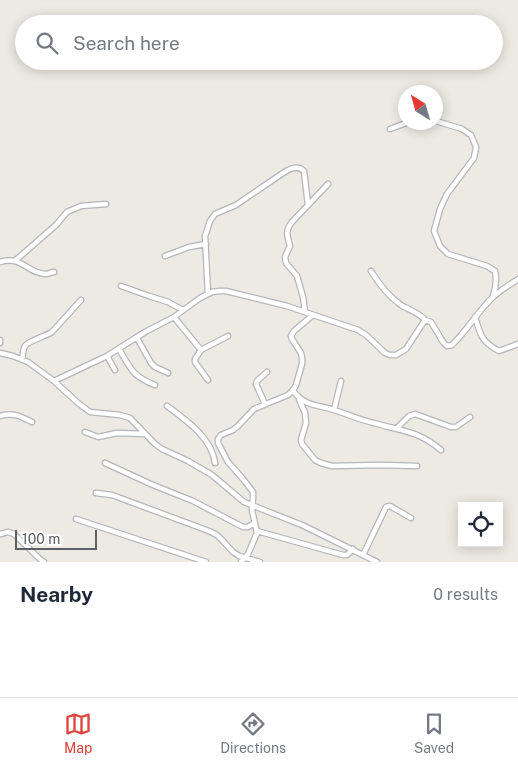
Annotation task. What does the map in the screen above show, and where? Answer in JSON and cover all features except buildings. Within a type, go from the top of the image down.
[{"type":"street","points":[[443,123],[462,128],[471,135],[476,147],[474,158],[447,194],[440,209],[434,231],[440,246],[448,254],[487,266],[495,271],[496,286],[493,296]]},
{"type":"street","points":[[390,129],[398,126]]},
{"type":"street","points":[[208,294],[205,236],[210,221],[215,214],[236,205],[290,169],[296,168],[302,168],[304,171],[308,204]]},
{"type":"street","points":[[305,312],[303,296],[297,276],[286,263],[285,257],[290,246],[287,234],[288,228],[328,184]]},
{"type":"street","points":[[16,260],[56,225],[67,212],[81,206],[106,204]]},
{"type":"street","points":[[165,256],[189,247],[206,244]]},
{"type":"street","points":[[0,262],[16,260],[46,274],[54,272]]},
{"type":"street","points":[[371,271],[385,292],[400,304],[430,322],[447,346],[452,345],[459,339],[493,296],[518,278]]},
{"type":"street","points":[[121,286],[168,302],[183,310]]},
{"type":"street","points":[[54,381],[107,356],[174,317],[200,298],[218,291],[226,290],[287,306],[358,330],[385,353],[390,355],[396,355],[406,349],[425,320]]},
{"type":"street","points":[[22,359],[26,344],[47,336],[81,300]]},
{"type":"street","points":[[243,560],[248,554],[257,533],[252,510],[252,492],[228,462],[218,443],[218,439],[221,435],[238,426],[254,409],[288,395],[293,391],[302,364],[302,358],[301,353],[292,340],[291,334],[313,315]]},
{"type":"street","points":[[174,317],[201,350]]},
{"type":"street","points":[[475,317],[480,334],[487,344],[499,351],[518,344]]},
{"type":"street","points":[[208,380],[194,359],[201,350],[228,336]]},
{"type":"street","points":[[136,338],[151,363],[168,373]]},
{"type":"street","points":[[119,349],[135,375],[155,385]]},
{"type":"street","points":[[0,353],[28,362],[54,381],[90,412],[130,418],[155,444],[212,475],[244,502],[353,549],[375,562]]},
{"type":"street","points":[[107,356],[115,370]]},
{"type":"street","points":[[265,404],[256,384],[267,372]]},
{"type":"street","points":[[334,410],[341,381]]},
{"type":"street","points":[[293,391],[299,398],[309,404],[334,410],[375,424],[409,431],[434,443],[441,450]]},
{"type":"street","points":[[299,398],[305,413],[306,423],[301,440],[302,444],[315,460],[332,466],[417,466]]},
{"type":"street","points":[[167,406],[201,435],[212,453],[215,463]]},
{"type":"street","points":[[0,416],[8,414],[21,416],[32,422]]},
{"type":"street","points":[[397,428],[409,416],[415,414],[451,427],[456,427],[470,417]]},
{"type":"street","points":[[85,432],[98,437],[117,433],[145,434]]},
{"type":"street","points":[[104,462],[192,501],[243,527],[248,527],[254,523]]},
{"type":"street","points":[[96,493],[112,496],[208,531],[217,535],[243,560],[260,562]]},
{"type":"street","points":[[363,555],[386,507],[390,506],[411,518]]},
{"type":"street","points":[[76,519],[206,562]]},
{"type":"street","points":[[256,531],[342,555],[347,554],[353,549]]},
{"type":"street","points":[[0,534],[8,532],[14,534],[44,562]]}]
